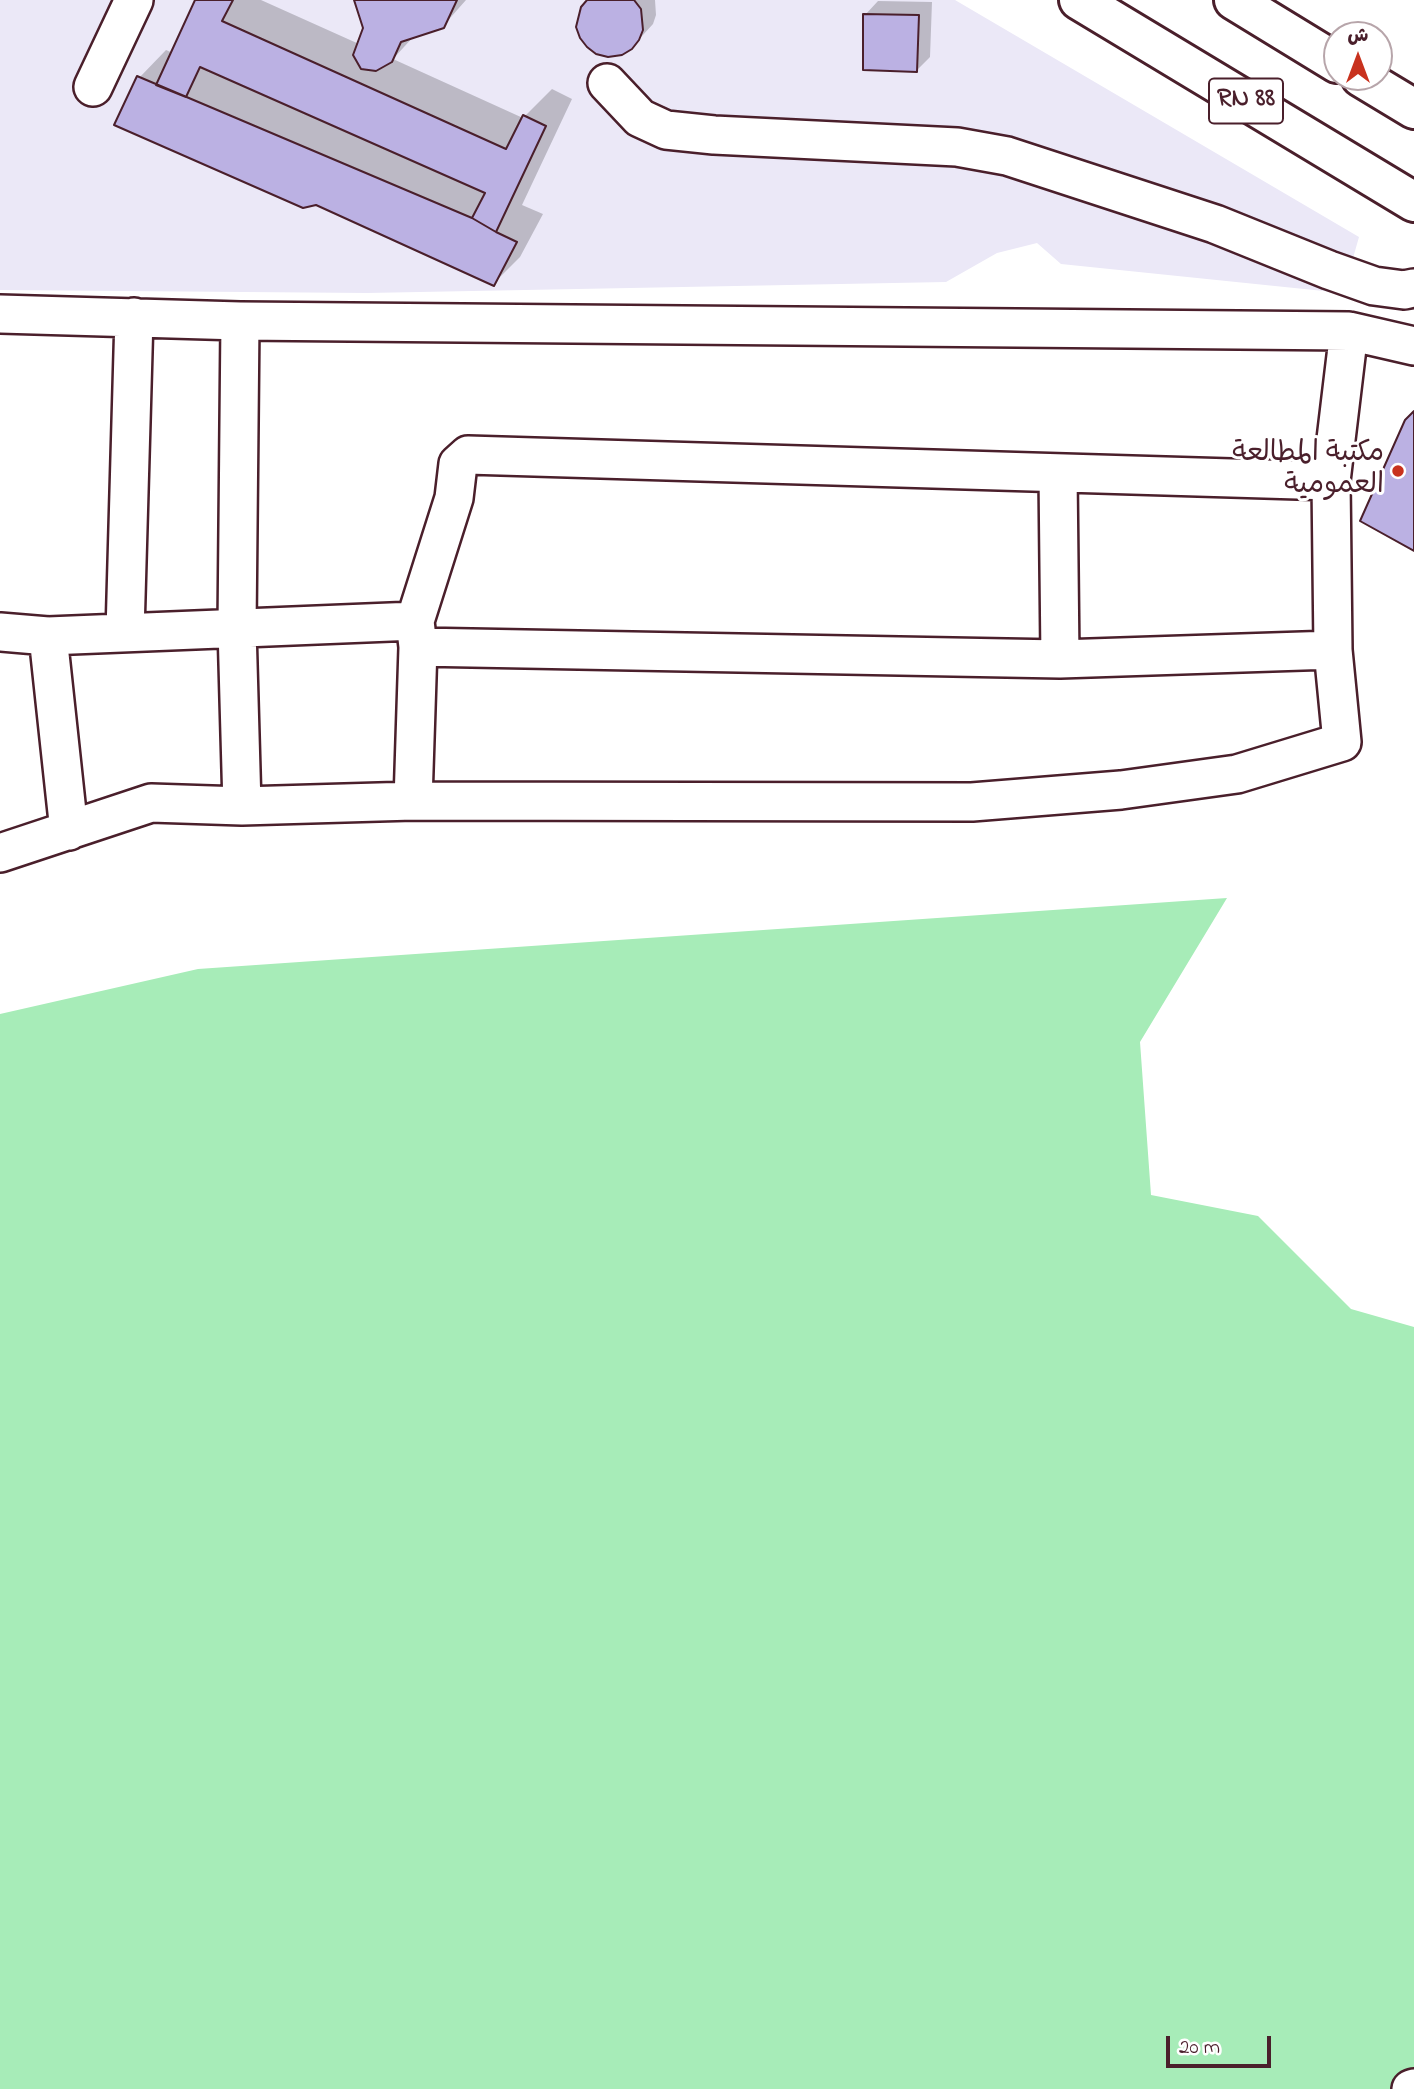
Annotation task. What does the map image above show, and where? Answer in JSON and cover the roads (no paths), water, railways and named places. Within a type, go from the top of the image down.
[{"type":"main road","name":"RN 88","points":[[1079,0],[1414,202]]},
{"type":"main road","name":"RN 88","points":[[1234,0],[1323,54]]},
{"type":"main road","points":[[1384,91],[1414,109]]},
{"type":"street","points":[[93,87],[134,0]]},
{"type":"street","points":[[607,83],[640,118],[666,130],[714,135],[957,147],[1007,156],[1215,224],[1374,286],[1404,290],[1414,288]]},
{"type":"street","points":[[0,314],[240,321],[1349,331],[1414,346]]},
{"type":"street","points":[[125,632],[134,317]]},
{"type":"street","points":[[240,321],[237,628],[242,806]]},
{"type":"street","points":[[0,853],[151,803],[242,806],[413,801],[972,802],[1121,790],[1237,774],[1342,742],[1333,650],[1331,481],[1349,331]]},
{"type":"street","points":[[413,801],[417,634],[454,498],[458,464],[468,455],[1331,481]]},
{"type":"street","points":[[1058,473],[1060,659]]},
{"type":"street","points":[[0,632],[48,636],[237,628],[1060,659],[1333,650]]},
{"type":"street","points":[[48,636],[69,831]]},
{"type":"place","name":"مكتبة المطالعة العمومية","points":[[1398,471]]}]
